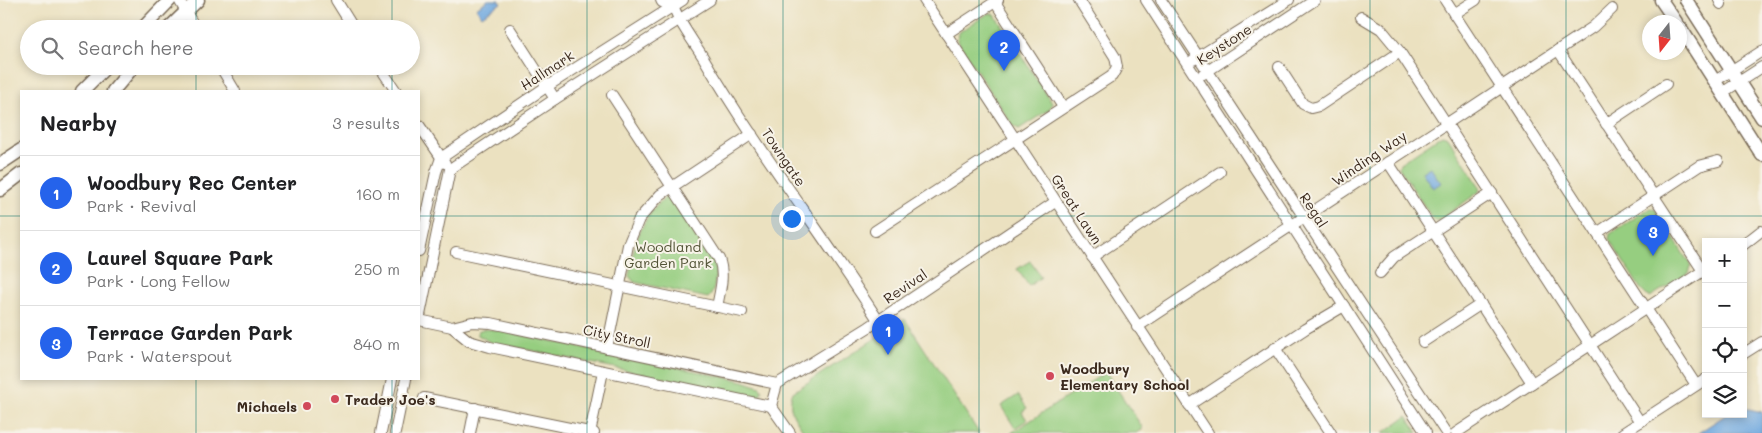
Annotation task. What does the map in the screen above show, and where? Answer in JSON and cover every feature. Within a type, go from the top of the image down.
[{"type":"main road","points":[[151,20],[170,0]]},
{"type":"main road","points":[[173,20],[182,6],[198,0]]},
{"type":"main road","points":[[1661,0],[1671,15]]},
{"type":"main road","points":[[1686,0],[1762,118]]},
{"type":"main road","points":[[1687,38],[1762,155]]},
{"type":"main road","points":[[83,90],[98,75]]},
{"type":"main road","points":[[114,90],[126,75]]},
{"type":"main road","points":[[0,164],[20,151]]},
{"type":"main road","points":[[0,190],[20,175]]},
{"type":"street","points":[[336,0],[348,20]]},
{"type":"street","points":[[661,0],[662,2],[672,3]]},
{"type":"street","name":"Hallmark","points":[[441,158],[672,3],[683,0]]},
{"type":"street","points":[[420,316],[455,167],[555,99],[710,0]]},
{"type":"street","name":"Great Lawn","points":[[924,0],[1208,433]]},
{"type":"street","points":[[875,231],[1112,76],[1117,67],[1115,56],[1079,0]]},
{"type":"street","name":"Regal","points":[[1146,0],[1198,77],[1426,433]]},
{"type":"street","name":"Regal","points":[[1161,0],[1446,433]]},
{"type":"street","name":"Keystone","points":[[1188,63],[1289,0]]},
{"type":"street","name":"Keystone","points":[[1198,77],[1315,0]]},
{"type":"street","points":[[1445,0],[1696,385]]},
{"type":"street","points":[[1454,14],[1476,0]]},
{"type":"street","points":[[946,34],[996,1],[1063,107]]},
{"type":"street","name":"Towngate","points":[[672,3],[680,20],[752,134],[878,320]]},
{"type":"street","points":[[182,6],[191,20]]},
{"type":"street","name":"Winding Way","points":[[1138,327],[1593,27],[1612,9]]},
{"type":"street","points":[[1361,17],[1381,29],[1400,52],[1640,422]]},
{"type":"street","points":[[510,29],[555,99]]},
{"type":"street","points":[[1558,50],[1702,267]]},
{"type":"street","points":[[1722,93],[1735,76],[1762,51]]},
{"type":"street","points":[[1279,67],[1303,104],[1314,108],[1400,52]]},
{"type":"street","points":[[1716,81],[1762,67]]},
{"type":"street","points":[[225,75],[234,90]]},
{"type":"street","points":[[385,75],[395,90]]},
{"type":"street","points":[[1606,124],[1666,84]]},
{"type":"street","points":[[612,94],[719,259],[722,276],[717,307]]},
{"type":"street","points":[[420,126],[441,158],[455,167]]},
{"type":"street","points":[[607,348],[628,246],[634,228],[652,203],[672,186],[752,134]]},
{"type":"street","points":[[420,246],[436,172],[441,158]]},
{"type":"street","points":[[1597,233],[1699,166],[1718,161]]},
{"type":"street","points":[[1388,162],[1532,383]]},
{"type":"street","points":[[1092,257],[1220,172]]},
{"type":"street","points":[[1380,273],[1394,257],[1492,193]]},
{"type":"street","name":"Revival","points":[[777,384],[878,320],[1055,202]]},
{"type":"street","points":[[1747,242],[1761,231]]},
{"type":"street","points":[[456,252],[742,312]]},
{"type":"street","points":[[1456,433],[1702,271]]},
{"type":"street","points":[[1423,342],[1481,304]]},
{"type":"street","points":[[1189,405],[1344,306]]},
{"type":"street","name":"City Stroll","points":[[420,320],[452,327],[472,322],[491,323],[777,384]]},
{"type":"street","name":"City Stroll","points":[[452,327],[469,341],[490,347],[773,401]]},
{"type":"street","points":[[1747,351],[1762,342]]},
{"type":"street","points":[[1276,348],[1331,433]]},
{"type":"street","points":[[424,398],[591,433],[603,370]]},
{"type":"street","points":[[381,433],[392,380]]},
{"type":"street","points":[[395,433],[406,380]]},
{"type":"street","points":[[1623,433],[1702,381]]},
{"type":"street","points":[[777,384],[773,401],[790,433]]},
{"type":"street","points":[[470,433],[475,408]]},
{"type":"green space","points":[[989,13],[995,15],[1052,103],[1050,109],[1019,129],[1013,126],[957,40],[958,33]]},
{"type":"green space","points":[[1442,135],[1448,137],[1480,187],[1479,192],[1438,221],[1434,221],[1399,167],[1400,163]]},
{"type":"green space","name":"Woodland Garden Park","points":[[666,197],[674,199],[714,261],[715,281],[713,291],[708,298],[634,282],[629,276],[633,253],[644,223],[657,205]]},
{"type":"green space","points":[[1650,208],[1655,209],[1691,266],[1689,273],[1650,297],[1642,291],[1609,239],[1610,234]]},
{"type":"green space","points":[[1030,261],[1041,277],[1029,286],[1017,269]]},
{"type":"green space","points":[[905,319],[979,433],[805,433],[791,409],[793,392]]},
{"type":"green space","points":[[483,329],[498,330],[743,381],[760,387],[762,391],[759,396],[755,397],[490,342],[478,335],[478,331]]},
{"type":"green space","points":[[1106,372],[1142,427],[1142,430],[1136,433],[1011,433]]},
{"type":"green space","points":[[1018,395],[1027,408],[1022,412],[1027,420],[1015,428],[1001,406]]},
{"type":"green space","points":[[1407,416],[1418,433],[1383,433]]},
{"type":"water","points":[[488,0],[499,0],[501,3],[482,16],[476,8]]},
{"type":"water","points":[[1430,167],[1441,183],[1433,188],[1422,172]]},
{"type":"water","points":[[1747,409],[1762,412],[1762,433],[1698,433],[1721,418],[1747,418]]},
{"type":"place","name":"Laurel Square Park","points":[[1004,71]]},
{"type":"place","name":"Terrace Garden Park","points":[[1653,256]]},
{"type":"place","name":"Woodbury Rec Center","points":[[888,355]]},
{"type":"place","name":"Woodbury Elementary School","points":[[1050,376]]},
{"type":"place","name":"Trader Joe's","points":[[335,399]]},
{"type":"place","name":"Michaels","points":[[307,406]]}]
